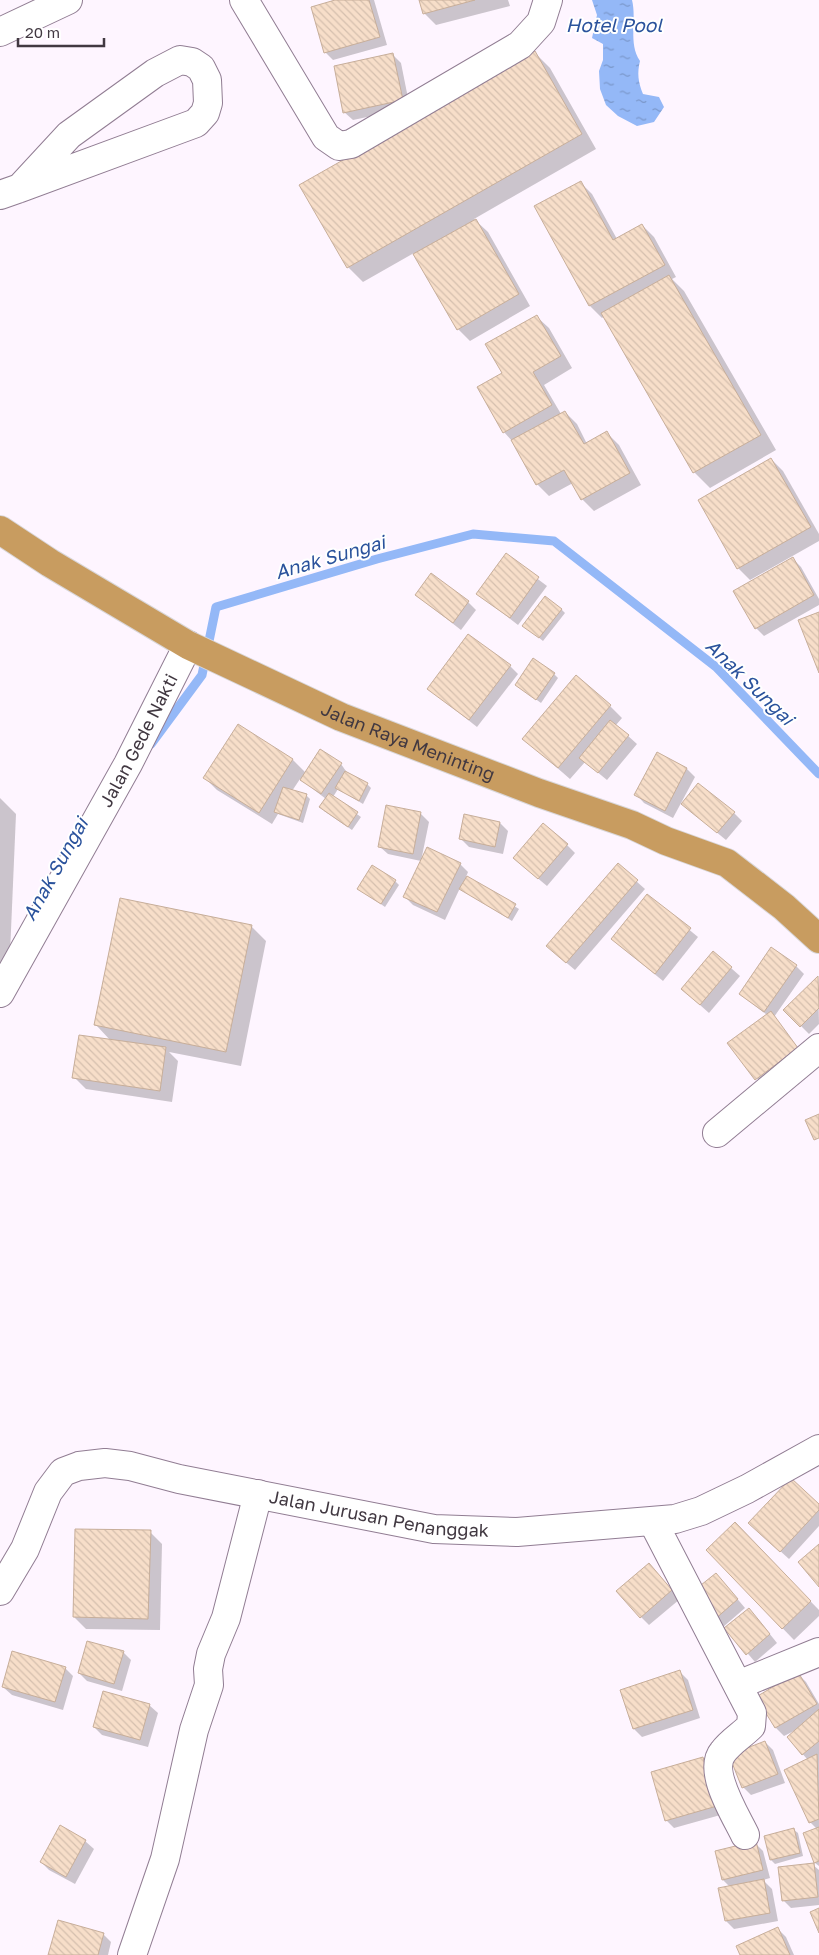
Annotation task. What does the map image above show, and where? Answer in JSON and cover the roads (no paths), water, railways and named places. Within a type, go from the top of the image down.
[{"type":"highway","name":"Jalan Raya Meninting","points":[[0,530],[50,563],[193,648],[236,666],[341,717],[540,793],[632,825],[666,841],[727,863],[784,907],[819,939]]},
{"type":"street","points":[[0,32],[68,0]]},
{"type":"street","points":[[244,0],[326,137],[339,146],[350,144],[520,45],[541,22],[548,0]]},
{"type":"street","points":[[180,60],[192,62],[200,68],[207,80],[208,103],[205,113],[196,122],[10,192],[69,135],[155,73],[180,60]]},
{"type":"street","name":"Jalan Gede Nakti","points":[[0,993],[193,648]]},
{"type":"street","points":[[717,1134],[819,1048]]},
{"type":"street","name":"Jalan Jurusan Penanggak","points":[[0,1591],[25,1549],[48,1492],[63,1472],[73,1468],[105,1463],[130,1466],[179,1479],[434,1529],[516,1532],[675,1519],[701,1511],[747,1489],[819,1449]]},
{"type":"street","points":[[132,1955],[165,1859],[194,1730],[209,1685],[208,1669],[211,1654],[226,1618],[258,1494]]},
{"type":"street","points":[[653,1522],[752,1713],[751,1726],[721,1754],[717,1770],[720,1782],[745,1834]]},
{"type":"street","points":[[738,1685],[819,1652]]},
{"type":"water","name":"Hotel Pool","points":[[592,0],[632,0],[634,47],[640,61],[638,74],[640,85],[643,94],[659,97],[664,107],[654,122],[637,126],[618,116],[606,105],[600,89],[599,71],[603,60],[603,44],[592,38],[597,15]]},
{"type":"waterway","name":"Anak Sungai","points":[[151,744],[202,675],[216,607],[377,559],[473,534],[554,541],[716,667],[819,774]]}]
